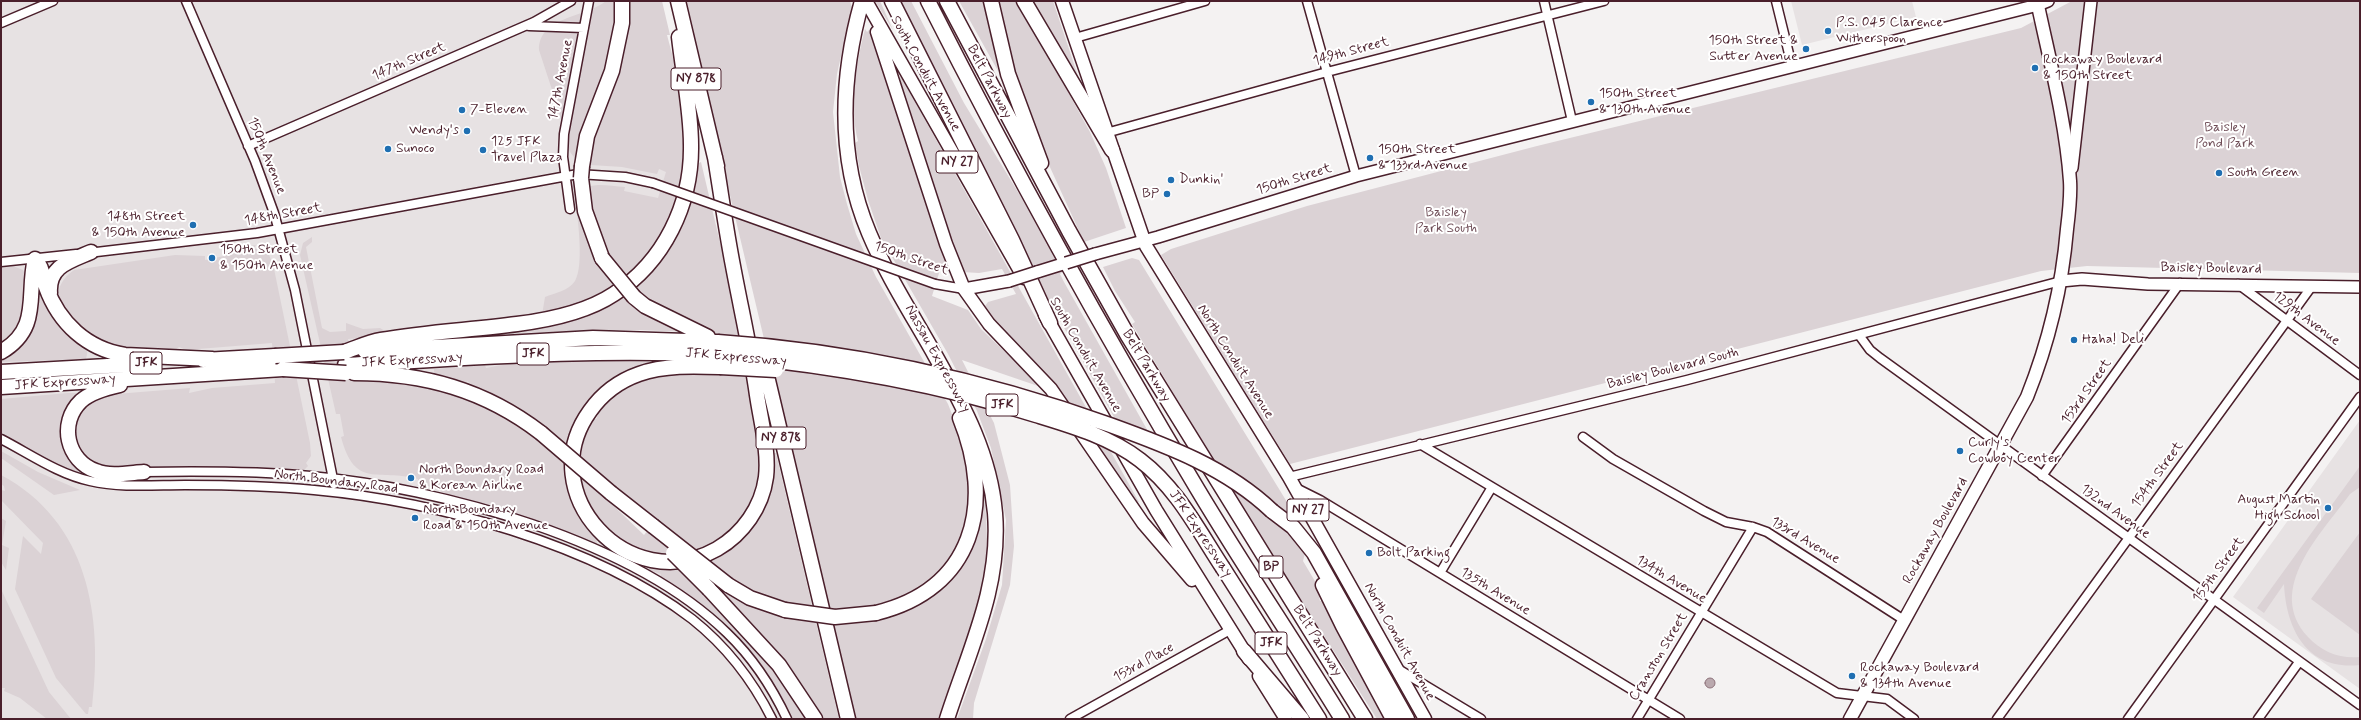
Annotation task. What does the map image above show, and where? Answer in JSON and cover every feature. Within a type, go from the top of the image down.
[{"type":"highway","points":[[622,1],[622,23],[612,71],[587,136],[581,178],[585,211],[602,258],[634,297],[645,306],[720,354]]},
{"type":"highway","points":[[345,364],[381,340],[518,324],[560,316],[588,307],[614,294],[649,263],[665,244],[676,223],[684,204],[688,178],[691,146],[676,1]]},
{"type":"highway","name":"NY 878","points":[[676,1],[715,157],[848,719]]},
{"type":"highway","name":"Nassau Expressway","points":[[862,1],[846,68],[844,109],[846,148],[854,188],[863,219],[876,249],[963,405],[976,434],[987,465],[995,513],[994,562],[989,594],[981,626],[947,719]]},
{"type":"highway","points":[[892,1],[1012,240],[1050,323]]},
{"type":"highway","points":[[920,1],[968,78]]},
{"type":"highway","name":"Belt Parkway","points":[[928,1],[1056,242],[1160,425],[1216,519],[1342,719]]},
{"type":"highway","name":"Belt Parkway","points":[[947,1],[1069,231],[1159,388],[1365,719]]},
{"type":"highway","points":[[990,1],[1013,88],[1069,231]]},
{"type":"highway","points":[[1024,1],[1112,150]]},
{"type":"highway","points":[[715,157],[756,384],[766,457],[765,485],[755,510],[744,526],[724,545],[707,554],[690,560],[666,562],[641,557],[624,550],[597,528],[579,498],[574,480],[573,462],[576,442],[583,424],[600,399],[615,386],[630,377],[720,354]]},
{"type":"highway","points":[[52,301],[50,283],[55,271],[66,262],[91,252]]},
{"type":"highway","points":[[35,259],[41,265],[52,301],[72,329],[90,343],[111,352],[132,356],[212,359]]},
{"type":"highway","points":[[1,352],[20,334],[28,319],[33,293],[32,271],[35,259]]},
{"type":"highway","points":[[278,365],[345,364],[453,385],[499,405],[541,433],[652,528],[728,585],[755,600],[785,610],[835,617],[876,613],[914,600],[944,577],[964,550],[976,512],[977,484],[969,444],[923,334]]},
{"type":"highway","name":"JFK Expressway","points":[[720,354],[787,348],[877,362],[966,381],[1038,401],[1130,432],[1194,459],[1235,480],[1293,527],[1307,542],[1377,676]]},
{"type":"highway","name":"JFK Expressway","points":[[1,387],[173,375],[278,365],[345,364],[563,352],[635,352],[720,354],[828,367],[893,378],[1025,411],[1078,428],[1115,444],[1142,461],[1165,483],[1184,507],[1319,719]]},
{"type":"highway","name":"JFK Expressway","points":[[1,372],[212,359],[278,365]]},
{"type":"highway","points":[[144,472],[102,473],[84,465],[77,458],[70,444],[68,433],[71,416],[82,400],[97,392],[173,375]]},
{"type":"highway","points":[[652,528],[779,665],[815,719]]},
{"type":"highway","points":[[1244,651],[1302,719]]},
{"type":"highway","points":[[1377,676],[1393,719]]},
{"type":"highway","points":[[1377,676],[1408,719]]},
{"type":"main road","points":[[866,1],[895,83],[946,244],[964,289],[992,327],[1046,383],[1152,535],[1214,604]]},
{"type":"main road","name":"South Conduit Avenue","points":[[866,1],[1004,246],[1050,323],[1156,510],[1284,718]]},
{"type":"main road","name":"North Conduit Avenue","points":[[1062,1],[1143,240],[1296,488],[1425,719]]},
{"type":"main road","points":[[2070,182],[2091,1]]},
{"type":"main road","name":"150th Street","points":[[964,289],[1009,281],[1356,176],[2041,2]]},
{"type":"main road","name":"Rockaway Boulevard","points":[[1850,719],[2027,397],[2043,356],[2061,281],[2070,182],[2066,149],[2041,2]]},
{"type":"main road","name":"Baisley Boulevard","points":[[2061,281],[2082,279],[2148,284],[2180,283],[2360,287]]},
{"type":"street","points":[[1,23],[53,1]]},
{"type":"street","name":"150th Avenue","points":[[186,1],[248,146],[279,229],[299,306],[335,492]]},
{"type":"street","points":[[524,27],[554,12],[571,1]]},
{"type":"street","name":"147th Avenue","points":[[570,209],[567,176],[563,157],[564,134],[589,1]]},
{"type":"street","points":[[1075,38],[1205,1]]},
{"type":"street","points":[[1307,1],[1356,176]]},
{"type":"street","points":[[1544,1],[1572,120]]},
{"type":"street","name":"149th Street","points":[[1106,133],[1327,72],[1548,14],[1604,1]]},
{"type":"street","points":[[1776,1],[1792,66]]},
{"type":"street","name":"147th Street","points":[[248,146],[524,27],[584,28]]},
{"type":"street","name":"150th Street","points":[[567,176],[608,175],[654,183],[935,284],[964,289]]},
{"type":"street","name":"148th Street","points":[[1,262],[279,229],[567,176]]},
{"type":"street","name":"Baisley Boulevard South","points":[[1289,477],[1687,380],[2061,281]]},
{"type":"street","name":"153rd Street","points":[[2042,476],[2180,283]]},
{"type":"street","name":"129th Avenue","points":[[2238,284],[2360,375]]},
{"type":"street","name":"154th Street","points":[[1998,719],[2285,320],[2312,286]]},
{"type":"street","name":"132nd Avenue","points":[[1859,335],[1870,350],[1880,358],[2360,705]]},
{"type":"street","name":"155th Street","points":[[2128,719],[2360,397]]},
{"type":"street","name":"133rd Avenue","points":[[1583,437],[1613,459],[1704,511],[1726,522],[1754,527],[1773,536],[1904,620]]},
{"type":"street","name":"North Boundary Road","points":[[1,439],[58,470],[100,483],[148,486],[234,485],[335,492],[407,503],[488,523],[546,543],[634,583],[679,610],[717,641],[749,680],[772,719]]},
{"type":"street","name":"134th Avenue","points":[[1420,444],[1837,693],[1887,699],[1914,719]]},
{"type":"street","name":"North Boundary Road","points":[[144,472],[233,472],[333,479],[414,492],[491,511],[565,538],[630,567],[688,601],[726,632],[757,669],[787,719]]},
{"type":"street","points":[[1440,574],[1492,487]]},
{"type":"street","name":"135th Avenue","points":[[1296,488],[1320,500],[1680,719]]},
{"type":"street","name":"Cranston Street","points":[[1637,719],[1754,527]]},
{"type":"street","name":"153rd Place","points":[[1070,719],[1230,630]]},
{"type":"street","points":[[2258,719],[2299,662]]},
{"type":"street","points":[[1397,668],[1481,719]]},
{"type":"shaded area","points":[[1,1],[644,1],[678,149],[661,215],[547,313],[594,496],[752,645],[805,719],[1,719]]},
{"type":"shaded area","name":"P.S. 045 Clarence Witherspoon","points":[[1791,1],[1912,1],[1916,17],[1802,45]]},
{"type":"shaded area","name":"August Martin High School","points":[[2360,420],[2360,689],[2233,597]]},
{"type":"shaded area","points":[[1708,678],[1712,678],[1715,683],[1712,688],[1708,688],[1705,685],[1705,681]]},
{"type":"green space","points":[[606,1],[662,1],[670,35],[667,35],[675,65],[674,80],[677,80],[686,155],[677,207],[647,261],[605,297],[542,315],[545,297],[569,287],[575,281],[578,274],[580,244],[576,204],[579,196],[584,190],[595,185],[625,187],[624,191],[658,198],[666,172],[659,169],[657,174],[622,167],[591,165],[577,161],[570,152],[557,105],[539,50],[541,39],[547,30],[555,24],[597,7]]},
{"type":"green space","points":[[684,1],[850,1],[852,7],[837,74],[833,112],[840,177],[856,234],[876,277],[948,404],[968,455],[974,495],[966,535],[947,567],[883,617],[900,613],[930,599],[955,575],[977,538],[985,495],[988,561],[983,596],[941,719],[854,719]]},
{"type":"green space","points":[[875,1],[880,1],[893,30]]},
{"type":"green space","points":[[897,1],[911,1],[964,103],[1061,263],[1064,271],[1060,274],[1064,282],[1149,433],[1115,419],[1014,238]]},
{"type":"green space","points":[[959,1],[986,1],[998,71]]},
{"type":"green space","points":[[994,1],[1018,1],[1090,132],[1106,168],[1126,228],[1084,242],[1029,121],[1007,57]]},
{"type":"green space","points":[[1032,1],[1053,1],[1079,79],[1034,6]]},
{"type":"green space","name":"Baisley Pond Park","points":[[2072,1],[2360,1],[2360,273],[2087,266],[2041,271],[1290,464],[1161,255],[1171,249],[1307,206],[1537,146],[2021,28]]},
{"type":"green space","points":[[865,29],[867,32],[870,29],[947,260],[940,270],[932,296],[968,310],[981,329],[1021,367],[1038,386],[962,360],[994,423],[1010,485],[1014,546],[1010,585],[974,703],[973,719],[957,719],[986,639],[1002,585],[1006,520],[991,448],[977,411],[948,354],[881,238],[868,200],[859,166],[855,143],[858,141],[854,113],[856,70]]},
{"type":"green space","points":[[901,77],[1139,502],[1135,504],[987,313],[985,306],[988,302],[1016,294],[1002,269],[979,273],[962,272],[898,78]]},
{"type":"green space","points":[[701,162],[740,327],[758,440],[760,472],[747,512],[728,536],[697,551],[652,554],[630,547],[606,530],[590,508],[582,487],[580,452],[592,418],[596,419],[606,404],[618,392],[649,378],[667,375],[720,373],[716,333],[636,330],[506,333],[551,326],[578,319],[613,303],[630,292],[645,279],[670,249],[679,233],[688,209],[697,164]],"holes":[[[597,472],[655,521],[644,535],[596,489]]]},
{"type":"green space","points":[[312,237],[312,242],[306,247],[322,328],[330,332],[346,331],[346,323],[363,329],[380,328],[385,331],[386,336],[348,339],[353,379],[392,382],[430,388],[467,398],[510,419],[556,455],[478,389],[467,381],[465,384],[434,375],[434,369],[485,365],[486,368],[530,362],[575,360],[665,363],[627,375],[571,446],[598,538],[596,545],[502,509],[450,495],[418,482],[418,479],[404,476],[370,474],[361,471],[353,464],[347,454],[341,437],[344,436],[340,414],[336,414],[300,255],[303,243]]},
{"type":"green space","points":[[256,245],[254,248],[269,255],[273,264],[310,443],[311,456],[306,463],[308,466],[303,471],[291,472],[192,467],[105,470],[90,463],[79,452],[73,433],[78,413],[95,400],[116,394],[190,388],[189,393],[212,388],[275,383],[272,343],[186,350],[179,347],[175,350],[150,352],[126,351],[98,340],[71,320],[62,308],[59,295],[62,282],[74,270],[175,255],[205,256],[205,260],[224,256],[224,253],[234,248]]},
{"type":"green space","points":[[1132,258],[1139,260],[1309,538],[1303,561],[1316,583],[1320,601],[1325,601],[1385,719],[1377,719],[1237,499],[1132,324],[1135,322],[1115,291],[1103,267]]},
{"type":"green space","points":[[13,266],[23,270],[28,280],[20,327],[1,347],[1,268]]},
{"type":"green space","points":[[38,278],[46,299],[62,328],[69,336],[88,349],[86,359],[1,362],[1,357],[20,342]]},
{"type":"green space","points":[[68,393],[86,393],[65,417],[75,465],[88,475],[87,478],[70,473],[1,438],[1,399]]},
{"type":"green space","points":[[1,451],[38,472],[80,490],[54,495],[1,458]]},
{"type":"green space","points":[[770,453],[776,453],[839,719],[820,719],[722,595],[726,591],[759,609],[784,617],[787,606],[762,598],[716,570],[689,577],[739,629],[780,678],[807,719],[792,719],[769,675],[754,655],[721,620],[702,604],[660,577],[661,574],[649,570],[650,565],[664,570],[664,566],[740,538]]},
{"type":"green space","points":[[2360,466],[2360,487],[2350,494],[2325,526],[2302,562],[2295,581],[2292,600],[2296,619],[2313,642],[2319,647],[2338,656],[2360,657],[2360,665],[2342,665],[2326,661],[2313,654],[2303,644],[2295,631],[2289,616],[2284,584],[2264,613],[2257,608]]},
{"type":"green space","points":[[1,475],[31,495],[54,518],[71,545],[84,575],[91,606],[95,639],[95,673],[92,707],[89,707],[88,714],[86,714],[56,678],[15,589],[23,536],[41,554],[43,543],[1,500],[1,490],[5,491],[4,486],[1,484]]},
{"type":"green space","points":[[1,518],[6,521],[2,545],[9,548],[6,570],[1,562]]},
{"type":"green space","points":[[2360,532],[2360,635],[2311,599]]},
{"type":"green space","points":[[1,589],[49,692],[71,719],[47,719],[20,698],[4,691],[5,688],[1,688]]},
{"type":"place","name":"P.S. 045 Clarence Witherspoon","points":[[1828,31]]},
{"type":"place","name":"150th Street & Sutter Avenue","points":[[1806,49]]},
{"type":"place","name":"Rockaway Boulevard & 150th Street","points":[[2035,68]]},
{"type":"place","name":"150th Street & 130th Avenue","points":[[1591,102]]},
{"type":"place","name":"7-Eleven","points":[[462,110]]},
{"type":"place","name":"Wendy's","points":[[467,131]]},
{"type":"place","name":"Sunoco","points":[[388,149]]},
{"type":"place","name":"125 JFK Travel Plaza","points":[[483,150]]},
{"type":"place","name":"150th Street & 133rd Avenue","points":[[1370,158]]},
{"type":"place","name":"South Green","points":[[2219,173]]},
{"type":"place","name":"Dunkin'","points":[[1171,180]]},
{"type":"place","name":"BP","points":[[1167,194]]},
{"type":"place","name":"148th Street & 150th Avenue","points":[[193,225]]},
{"type":"place","name":"150th Street & 150th Avenue","points":[[212,258]]},
{"type":"place","name":"Haha! Deli","points":[[2074,340]]},
{"type":"place","name":"Curly's Cowboy Center","points":[[1960,451]]},
{"type":"place","name":"North Boundary Road & Korean Airline","points":[[411,478]]},
{"type":"place","name":"August Martin High School","points":[[2328,508]]},
{"type":"place","name":"North Boundary Road & 150th Avenue","points":[[415,518]]},
{"type":"place","name":"Bolt Parking","points":[[1369,553]]},
{"type":"place","name":"Rockaway Boulevard & 134th Avenue","points":[[1852,676]]},
{"type":"park label","name":"Baisley Park South","points":[[1446,222]]}]
